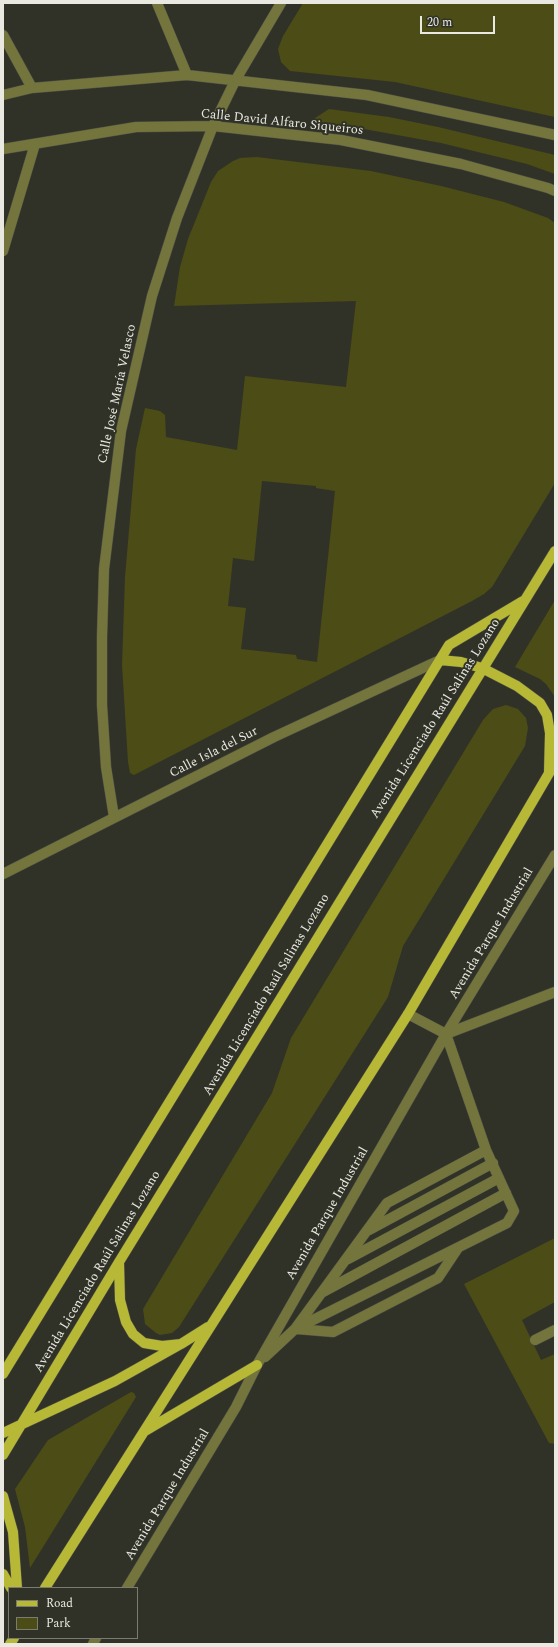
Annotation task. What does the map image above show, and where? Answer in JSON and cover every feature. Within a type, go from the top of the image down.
[{"type":"main road","name":"Avenida Licenciado Raúl Salinas Lozano","points":[[3,1455],[119,1262],[555,551]]},
{"type":"main road","points":[[3,1374],[449,645],[524,600]]},
{"type":"main road","points":[[440,660],[461,662],[482,668],[517,686],[540,703],[547,715],[550,732],[549,774]]},
{"type":"main road","points":[[46,1587],[408,1014],[555,763]]},
{"type":"main road","points":[[119,1262],[120,1300],[126,1322],[133,1334],[144,1343],[153,1346],[181,1344]]},
{"type":"main road","points":[[3,1433],[115,1381],[181,1344],[212,1324]]},
{"type":"main road","points":[[144,1432],[257,1365]]},
{"type":"main road","points":[[3,1496],[13,1532],[17,1587]]},
{"type":"main road","points":[[3,1574],[10,1587]]},
{"type":"street","points":[[157,3],[187,75]]},
{"type":"street","name":"Calle José María Velasco","points":[[114,817],[106,767],[102,705],[102,637],[104,569],[121,431],[152,296],[177,218],[214,126],[236,81],[281,3]]},
{"type":"street","points":[[3,35],[32,88]]},
{"type":"street","points":[[3,95],[32,88],[187,75],[367,95],[555,135]]},
{"type":"street","name":"Calle David Alfaro Siqueiros","points":[[3,149],[136,127],[214,126],[349,142],[461,164],[555,191]]},
{"type":"street","points":[[3,251],[35,144]]},
{"type":"street","name":"Calle Isla del Sur","points":[[3,874],[274,737],[440,660]]},
{"type":"street","name":"Avenida Parque Industrial","points":[[128,1587],[236,1407],[257,1365],[446,1034],[555,855]]},
{"type":"street","points":[[446,1034],[555,992]]},
{"type":"street","points":[[295,1329],[507,1223],[514,1211],[486,1150],[446,1034],[408,1014]]},
{"type":"street","points":[[257,1365],[295,1329],[387,1203],[486,1150]]},
{"type":"street","points":[[366,1232],[492,1163]]},
{"type":"street","points":[[344,1261],[499,1178]]},
{"type":"street","points":[[321,1293],[506,1193]]},
{"type":"street","points":[[295,1329],[333,1332],[438,1278],[458,1248]]},
{"type":"street","points":[[535,1340],[555,1330]]},
{"type":"green space","points":[[303,3],[555,3],[555,117],[395,82],[290,71],[281,62],[278,49],[283,36]]},
{"type":"green space","points":[[329,109],[389,117],[555,155],[555,174],[527,164],[441,143],[342,125],[316,123],[315,118]]},
{"type":"green space","points":[[257,157],[371,171],[441,186],[504,202],[548,218],[555,223],[555,483],[492,587],[484,594],[134,775],[130,773],[128,762],[122,665],[125,577],[136,449],[145,408],[160,411],[165,415],[166,437],[237,450],[245,376],[346,387],[356,301],[174,306],[180,267],[188,239],[211,182],[218,171],[240,158]],"holes":[[[262,481],[316,486],[316,488],[335,491],[317,662],[297,659],[296,655],[241,649],[246,608],[228,606],[233,558],[254,561]]]},
{"type":"green space","points":[[555,600],[555,697],[546,684],[540,679],[515,667]]},
{"type":"green space","points":[[506,705],[518,709],[526,718],[528,728],[525,746],[403,946],[388,997],[179,1327],[172,1333],[160,1335],[156,1333],[145,1324],[143,1309],[272,1093],[291,1038],[483,720],[493,709]]},
{"type":"green space","points":[[555,1238],[555,1302],[522,1320],[541,1360],[555,1354],[555,1444],[549,1443],[464,1284]]},
{"type":"green space","points":[[131,1392],[134,1393],[136,1397],[30,1568],[25,1527],[15,1489],[48,1440]]}]
